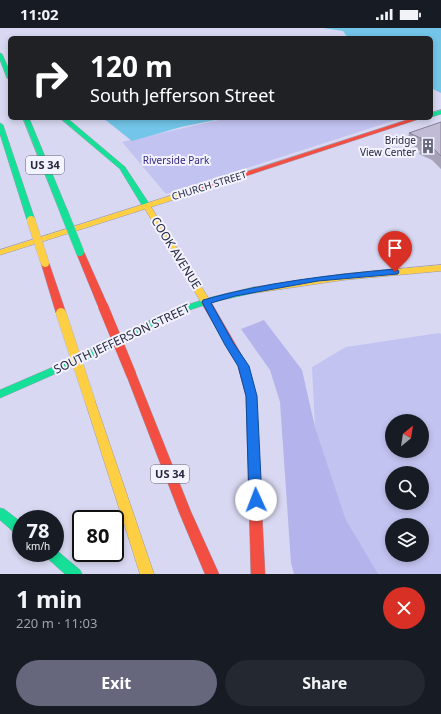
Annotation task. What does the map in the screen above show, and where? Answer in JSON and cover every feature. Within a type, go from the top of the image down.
[{"type":"main road","points":[[0,54],[8,71]]},
{"type":"main road","name":"US 34","points":[[27,120],[131,374],[185,512],[212,574]]},
{"type":"main road","name":"COOK AVENUE","points":[[66,120],[123,168],[244,366],[251,396],[258,574]]},
{"type":"main road","name":"CHURCH STREET","points":[[0,253],[413,120]]},
{"type":"main road","name":"US 34","points":[[0,125],[147,574]]},
{"type":"main road","name":"SOUTH JEFFERSON STREET","points":[[0,394],[101,349],[182,308],[234,294],[318,279],[441,268]]},
{"type":"main road","points":[[0,513],[12,523]]},
{"type":"main road","points":[[61,562],[75,574]]},
{"type":"green space","name":"Riverside Park","points":[[219,120],[396,120],[166,194],[122,142]]},
{"type":"green space","points":[[439,333],[441,334],[441,574],[376,574],[346,520],[315,427],[312,367],[346,347]]},
{"type":"shaded area","points":[[323,28],[441,28],[441,93],[433,89],[433,36],[347,36],[343,31]]},
{"type":"shaded area","points":[[106,120],[215,120],[181,127],[132,141]]},
{"type":"shaded area","points":[[264,320],[302,370],[315,427],[346,520],[378,574],[294,574],[291,563],[280,402],[270,370],[241,329]]},
{"type":"building","points":[[441,122],[441,156],[434,149],[421,144],[425,142],[420,140],[423,139],[409,133]]},
{"type":"traffic: fast","points":[[0,54],[8,73]]},
{"type":"traffic: fast","points":[[433,114],[441,112]]},
{"type":"traffic: fast","points":[[27,120],[64,212]]},
{"type":"traffic: fast","points":[[65,120],[123,168],[146,205]]},
{"type":"traffic: fast","points":[[0,125],[31,220]]},
{"type":"traffic: fast","points":[[64,212],[80,252]]},
{"type":"traffic: fast","points":[[0,394],[78,360],[174,312],[215,299],[255,290]]},
{"type":"traffic: fast","points":[[0,513],[12,523]]},
{"type":"traffic: fast","points":[[61,562],[75,574]]},
{"type":"traffic: slow","points":[[0,253],[182,194]]},
{"type":"traffic: slow","points":[[146,205],[206,302]]},
{"type":"traffic: slow","points":[[31,220],[45,263]]},
{"type":"traffic: slow","points":[[255,290],[343,277],[441,268]]},
{"type":"traffic: slow","points":[[61,313],[90,401]]},
{"type":"traffic: slow","points":[[90,401],[147,574]]},
{"type":"traffic: jam","points":[[182,194],[413,120]]},
{"type":"traffic: jam","points":[[80,252],[103,306]]},
{"type":"traffic: jam","points":[[45,263],[61,313]]},
{"type":"traffic: jam","points":[[206,302],[243,366],[251,396],[258,574]]},
{"type":"traffic: jam","points":[[103,306],[131,374]]},
{"type":"traffic: jam","points":[[131,374],[185,512],[212,574]]},
{"type":"place","name":"Bridge View Center","points":[[428,146]]},
{"type":"route","points":[[256,500],[251,396],[244,366],[230,345],[206,302],[234,294],[318,279],[395,272]]}]
